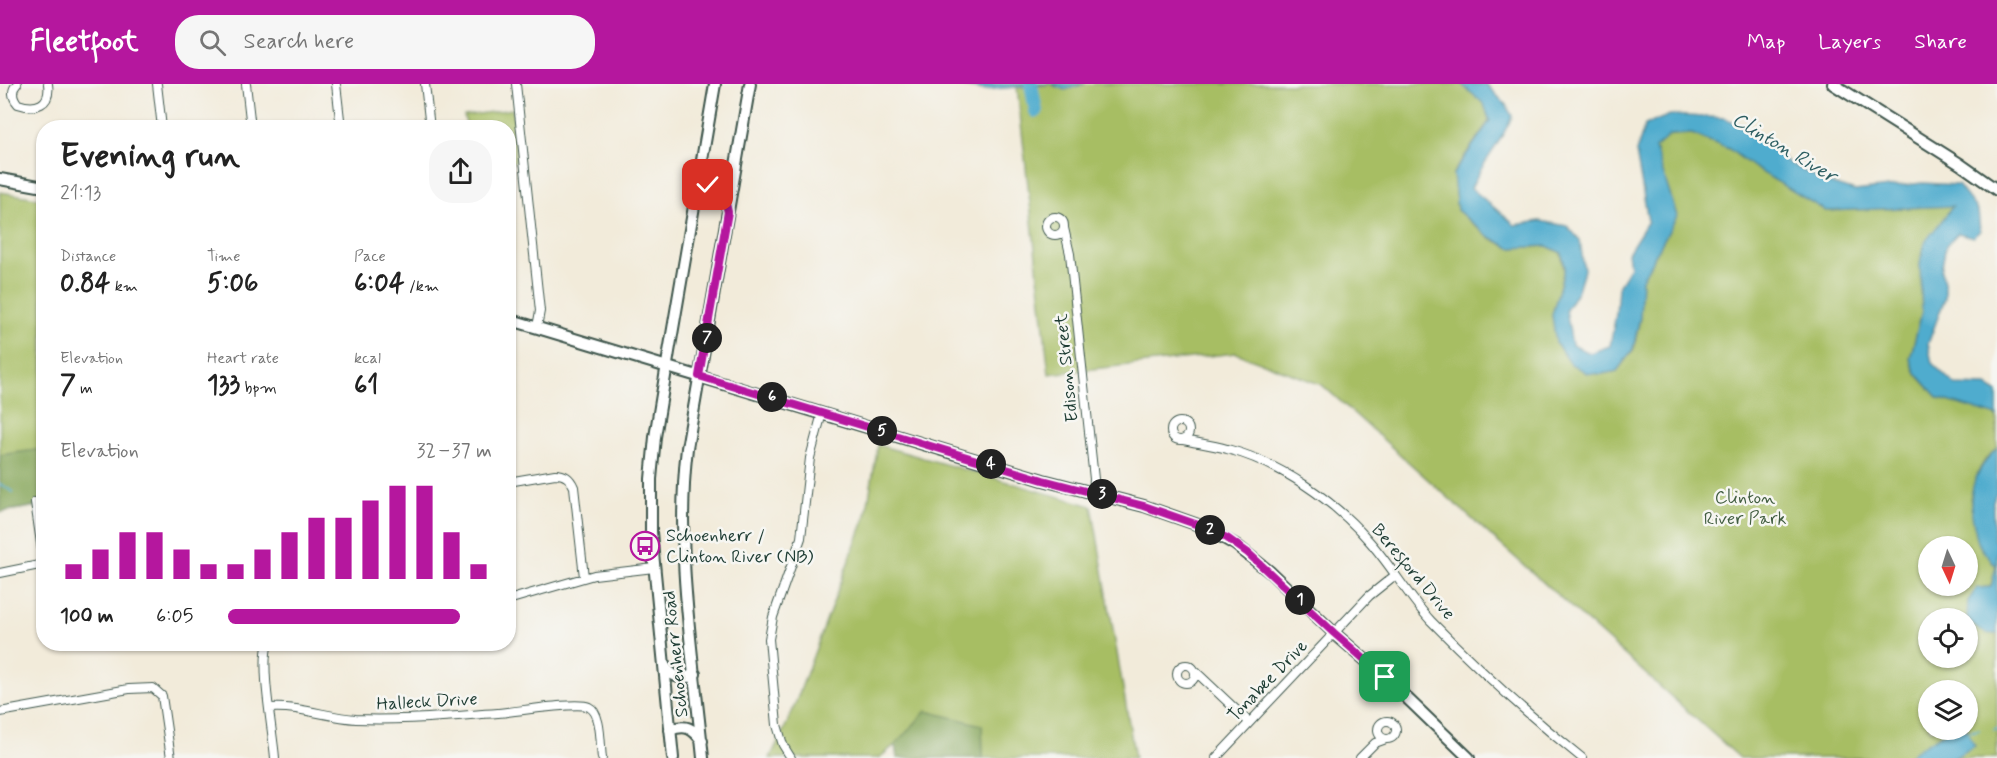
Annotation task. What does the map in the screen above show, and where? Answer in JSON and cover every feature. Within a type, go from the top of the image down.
[{"type":"main road","name":"Schoenherr Road","points":[[673,758],[654,568],[651,479],[655,437],[715,84]]},
{"type":"main road","name":"Schoenherr Road","points":[[703,758],[683,555],[682,512],[687,448],[750,84]]},
{"type":"main road","points":[[1833,84],[1997,190]]},
{"type":"main road","points":[[0,179],[36,186]]},
{"type":"main road","points":[[698,186],[708,185],[718,189],[726,200],[728,212]]},
{"type":"main road","points":[[516,321],[1043,480],[1144,506],[1204,527],[1227,538],[1270,572],[1334,633],[1385,677],[1469,758]]},
{"type":"main road","points":[[663,665],[678,677],[689,677],[695,674]]},
{"type":"main road","points":[[670,730],[688,727],[702,741]]},
{"type":"street","points":[[17,84],[13,89],[13,97],[18,104],[27,106],[46,102],[49,98],[48,84]]},
{"type":"street","points":[[157,84],[161,120]]},
{"type":"street","points":[[246,84],[250,120]]},
{"type":"street","points":[[336,84],[340,120]]},
{"type":"street","points":[[425,84],[429,120]]},
{"type":"street","points":[[516,84],[540,314],[537,327]]},
{"type":"street","points":[[1056,235],[1064,228],[1063,222],[1053,217],[1048,220],[1047,229],[1050,234],[1066,241]]},
{"type":"street","name":"Edison Street","points":[[1064,228],[1070,254],[1094,479],[1093,492]]},
{"type":"street","points":[[791,758],[783,745],[777,725],[769,639],[773,617],[801,538],[810,458],[822,413]]},
{"type":"street","points":[[1189,430],[1183,440],[1176,440],[1170,430],[1177,422],[1184,422],[1189,430],[1191,436],[1198,443]]},
{"type":"street","name":"Beresford Drive","points":[[1183,440],[1239,453],[1273,467],[1301,483],[1334,507],[1371,543],[1394,576],[1432,621],[1502,689],[1582,758]]},
{"type":"street","points":[[516,481],[561,474],[572,481],[585,577]]},
{"type":"street","points":[[35,502],[36,509]]},
{"type":"street","points":[[0,573],[36,566]]},
{"type":"street","points":[[516,598],[585,577],[654,568]]},
{"type":"street","name":"Tonabee Drive","points":[[1216,758],[1369,596],[1394,576]]},
{"type":"street","points":[[267,651],[275,758]]},
{"type":"street","points":[[1203,679],[1185,683],[1179,680],[1178,669],[1182,665],[1188,665],[1195,671],[1249,722]]},
{"type":"street","points":[[1191,682],[1195,677],[1195,671]]},
{"type":"street","points":[[0,712],[129,689],[153,688],[162,696],[171,758]]},
{"type":"street","name":"Halleck Drive","points":[[270,708],[290,708],[335,717],[371,719],[506,712],[571,705],[586,706],[594,711],[598,719],[602,758]]},
{"type":"street","points":[[1360,758],[1375,743],[1392,738],[1396,733],[1392,722],[1383,721],[1379,725],[1375,743]]},
{"type":"street","points":[[1378,732],[1380,737],[1386,739]]},
{"type":"green space","name":"Clinton River Park","points":[[1050,84],[1461,84],[1485,104],[1489,121],[1453,173],[1457,210],[1488,237],[1510,248],[1547,246],[1561,253],[1564,269],[1552,315],[1556,343],[1570,363],[1587,373],[1602,374],[1617,371],[1634,349],[1640,318],[1642,279],[1677,216],[1654,148],[1669,135],[1692,134],[1729,149],[1753,167],[1826,211],[1954,206],[1926,242],[1920,264],[1922,312],[1910,359],[1916,374],[1938,398],[1994,414],[1997,418],[1997,448],[1979,470],[1970,498],[1977,536],[1918,536],[1918,596],[1971,596],[1968,601],[1968,608],[1918,608],[1918,668],[1978,668],[1978,624],[1997,634],[1997,758],[1740,758],[1322,385],[1236,353],[1049,374],[1017,87]]},
{"type":"green space","points":[[512,109],[513,120],[465,120],[464,116]]},
{"type":"green space","points":[[516,139],[519,162],[516,162]]},
{"type":"green space","points":[[0,192],[36,198],[36,506],[0,512]]},
{"type":"green space","points":[[878,445],[1092,506],[1135,758],[983,758],[982,725],[895,745],[879,758],[770,758],[791,715],[866,515]]},
{"type":"green space","points":[[36,450],[36,506],[0,512],[0,455]]},
{"type":"green space","name":"Clinton River Park","points":[[1978,540],[1979,545],[1996,566],[1991,587],[1978,588]]},
{"type":"green space","points":[[926,711],[982,725],[983,758],[897,758],[895,745]]},
{"type":"water","points":[[948,84],[1050,84],[984,90]]},
{"type":"water","points":[[1050,84],[1085,84],[1065,90]]},
{"type":"water","points":[[1461,84],[1486,84],[1506,105],[1512,116],[1471,188],[1515,225],[1540,221],[1567,226],[1580,240],[1584,270],[1578,290],[1566,310],[1572,345],[1590,353],[1610,346],[1618,287],[1630,266],[1628,253],[1648,221],[1636,152],[1645,125],[1670,115],[1725,118],[1754,133],[1789,163],[1823,181],[1855,191],[1922,183],[1958,185],[1978,211],[1980,231],[1973,237],[1958,233],[1946,245],[1941,271],[1945,298],[1928,344],[1932,363],[1955,385],[1987,386],[1997,392],[1997,417],[1938,398],[1916,373],[1910,359],[1922,312],[1920,264],[1925,242],[1953,206],[1826,211],[1753,167],[1729,149],[1692,134],[1670,135],[1655,148],[1677,216],[1642,279],[1640,317],[1633,349],[1617,371],[1602,374],[1587,373],[1571,364],[1556,343],[1552,315],[1565,267],[1562,253],[1547,246],[1510,248],[1488,236],[1457,210],[1453,174],[1490,121],[1484,104]]},
{"type":"water","points":[[1997,448],[1997,490],[1993,502],[1994,540],[1997,543],[1997,634],[1978,629],[1978,608],[1968,608],[1971,596],[1978,596],[1978,588],[1991,587],[1996,566],[1978,542],[1971,502],[1974,483]]},
{"type":"water","points":[[1932,740],[1972,740],[1975,746],[1954,758],[1907,758]]},
{"type":"waterway","points":[[1031,84],[1036,111]]},
{"type":"waterway","points":[[0,484],[13,492]]},
{"type":"place","name":"Schoenherr / Clinton River (NB)","points":[[645,546]]},
{"type":"route","points":[[708,185],[714,186],[723,194],[728,212],[699,376],[1043,480],[1144,506],[1204,527],[1227,538],[1248,553],[1385,677]]},
{"type":"water label","name":"Clinton River","points":[[1784,148]]}]
